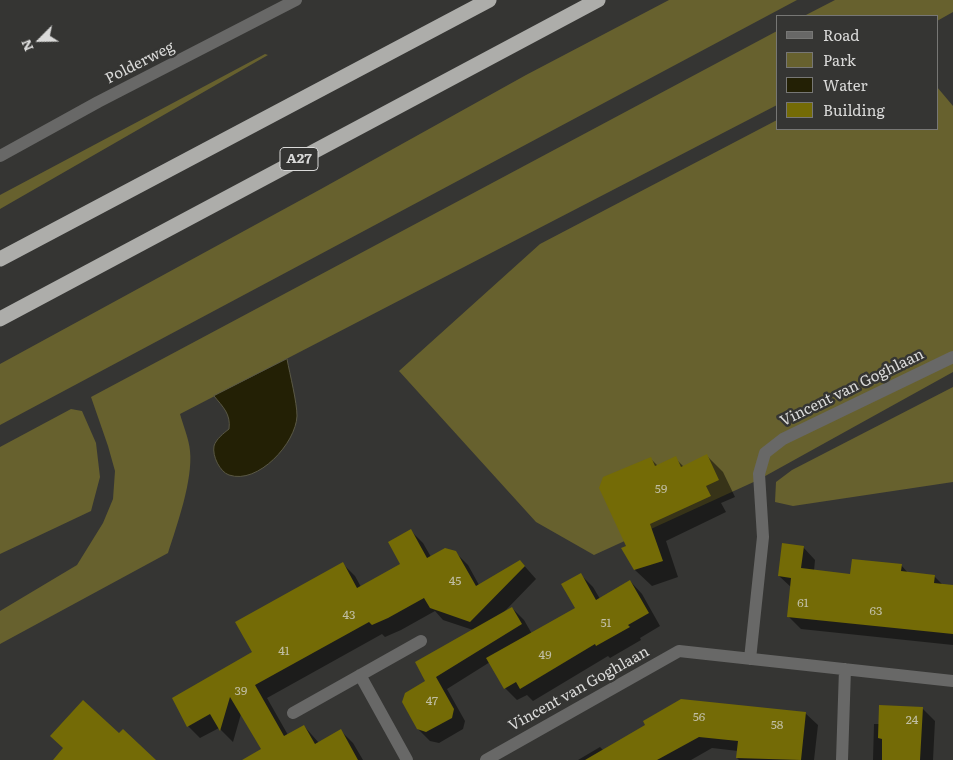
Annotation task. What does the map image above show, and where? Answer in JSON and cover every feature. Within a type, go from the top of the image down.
[{"type":"highway","points":[[0,259],[489,0]]},
{"type":"highway","name":"A27","points":[[0,318],[598,0]]},
{"type":"street","name":"Polderweg","points":[[0,156],[98,102],[296,0]]},
{"type":"street","name":"Vincent van Goghlaan","points":[[750,659],[763,537],[759,474],[765,453],[783,439],[953,357]]},
{"type":"street","points":[[293,713],[421,642]]},
{"type":"street","name":"Vincent van Goghlaan","points":[[486,760],[679,651],[953,681]]},
{"type":"street","points":[[842,760],[845,669]]},
{"type":"street","points":[[360,675],[406,760]]},
{"type":"green space","points":[[669,0],[797,0],[0,425],[0,364],[526,75]]},
{"type":"green space","points":[[835,0],[953,0],[953,12],[938,20],[938,15],[806,15]]},
{"type":"green space","points":[[776,32],[776,106],[180,414],[190,451],[189,475],[184,502],[168,553],[0,644],[0,611],[77,565],[103,523],[113,499],[115,471],[91,397]]},
{"type":"green space","points":[[265,54],[268,55],[0,209],[0,195]]},
{"type":"green space","points":[[938,88],[953,106],[953,372],[758,480],[594,555],[536,522],[399,371],[540,244],[776,121],[776,130],[938,130]]},
{"type":"green space","points":[[953,387],[953,482],[793,506],[775,502],[776,482],[792,470]]},
{"type":"green space","points":[[71,409],[82,411],[96,443],[100,477],[91,511],[0,554],[0,447]]},
{"type":"water","points":[[287,359],[297,410],[295,427],[290,438],[274,459],[263,468],[252,474],[229,475],[217,463],[214,454],[216,441],[229,429],[229,419],[226,411],[214,396]]},
{"type":"building","points":[[707,454],[719,480],[706,486],[711,496],[650,524],[663,561],[634,570],[621,548],[626,546],[599,488],[603,477],[651,457],[655,466],[676,456],[681,467]]},
{"type":"building","points":[[411,529],[427,558],[445,548],[456,551],[476,586],[520,560],[525,566],[470,622],[430,608],[424,598],[372,625],[369,622],[255,685],[284,736],[304,725],[315,744],[341,729],[358,760],[242,760],[261,749],[230,697],[220,731],[210,714],[187,727],[172,698],[252,652],[235,622],[343,562],[357,588],[400,564],[388,542]]},
{"type":"building","points":[[782,543],[804,546],[801,568],[850,574],[852,559],[902,564],[901,571],[935,575],[934,583],[953,585],[953,634],[787,617],[791,578],[778,576]]},
{"type":"building","points":[[581,573],[596,600],[630,580],[649,613],[628,625],[630,627],[596,646],[595,644],[520,689],[516,682],[504,689],[486,658],[575,608],[561,584]]},
{"type":"building","points":[[512,607],[522,624],[436,677],[454,709],[452,718],[426,732],[417,729],[402,702],[405,693],[425,681],[415,662]]},
{"type":"building","points":[[681,699],[806,712],[801,760],[736,758],[738,741],[699,737],[657,760],[585,760],[645,725],[643,721]]},
{"type":"building","points":[[83,700],[119,733],[123,729],[156,760],[53,760],[63,748],[50,736]]},
{"type":"building","points":[[879,705],[923,707],[920,760],[882,760],[882,739],[878,738]]}]
